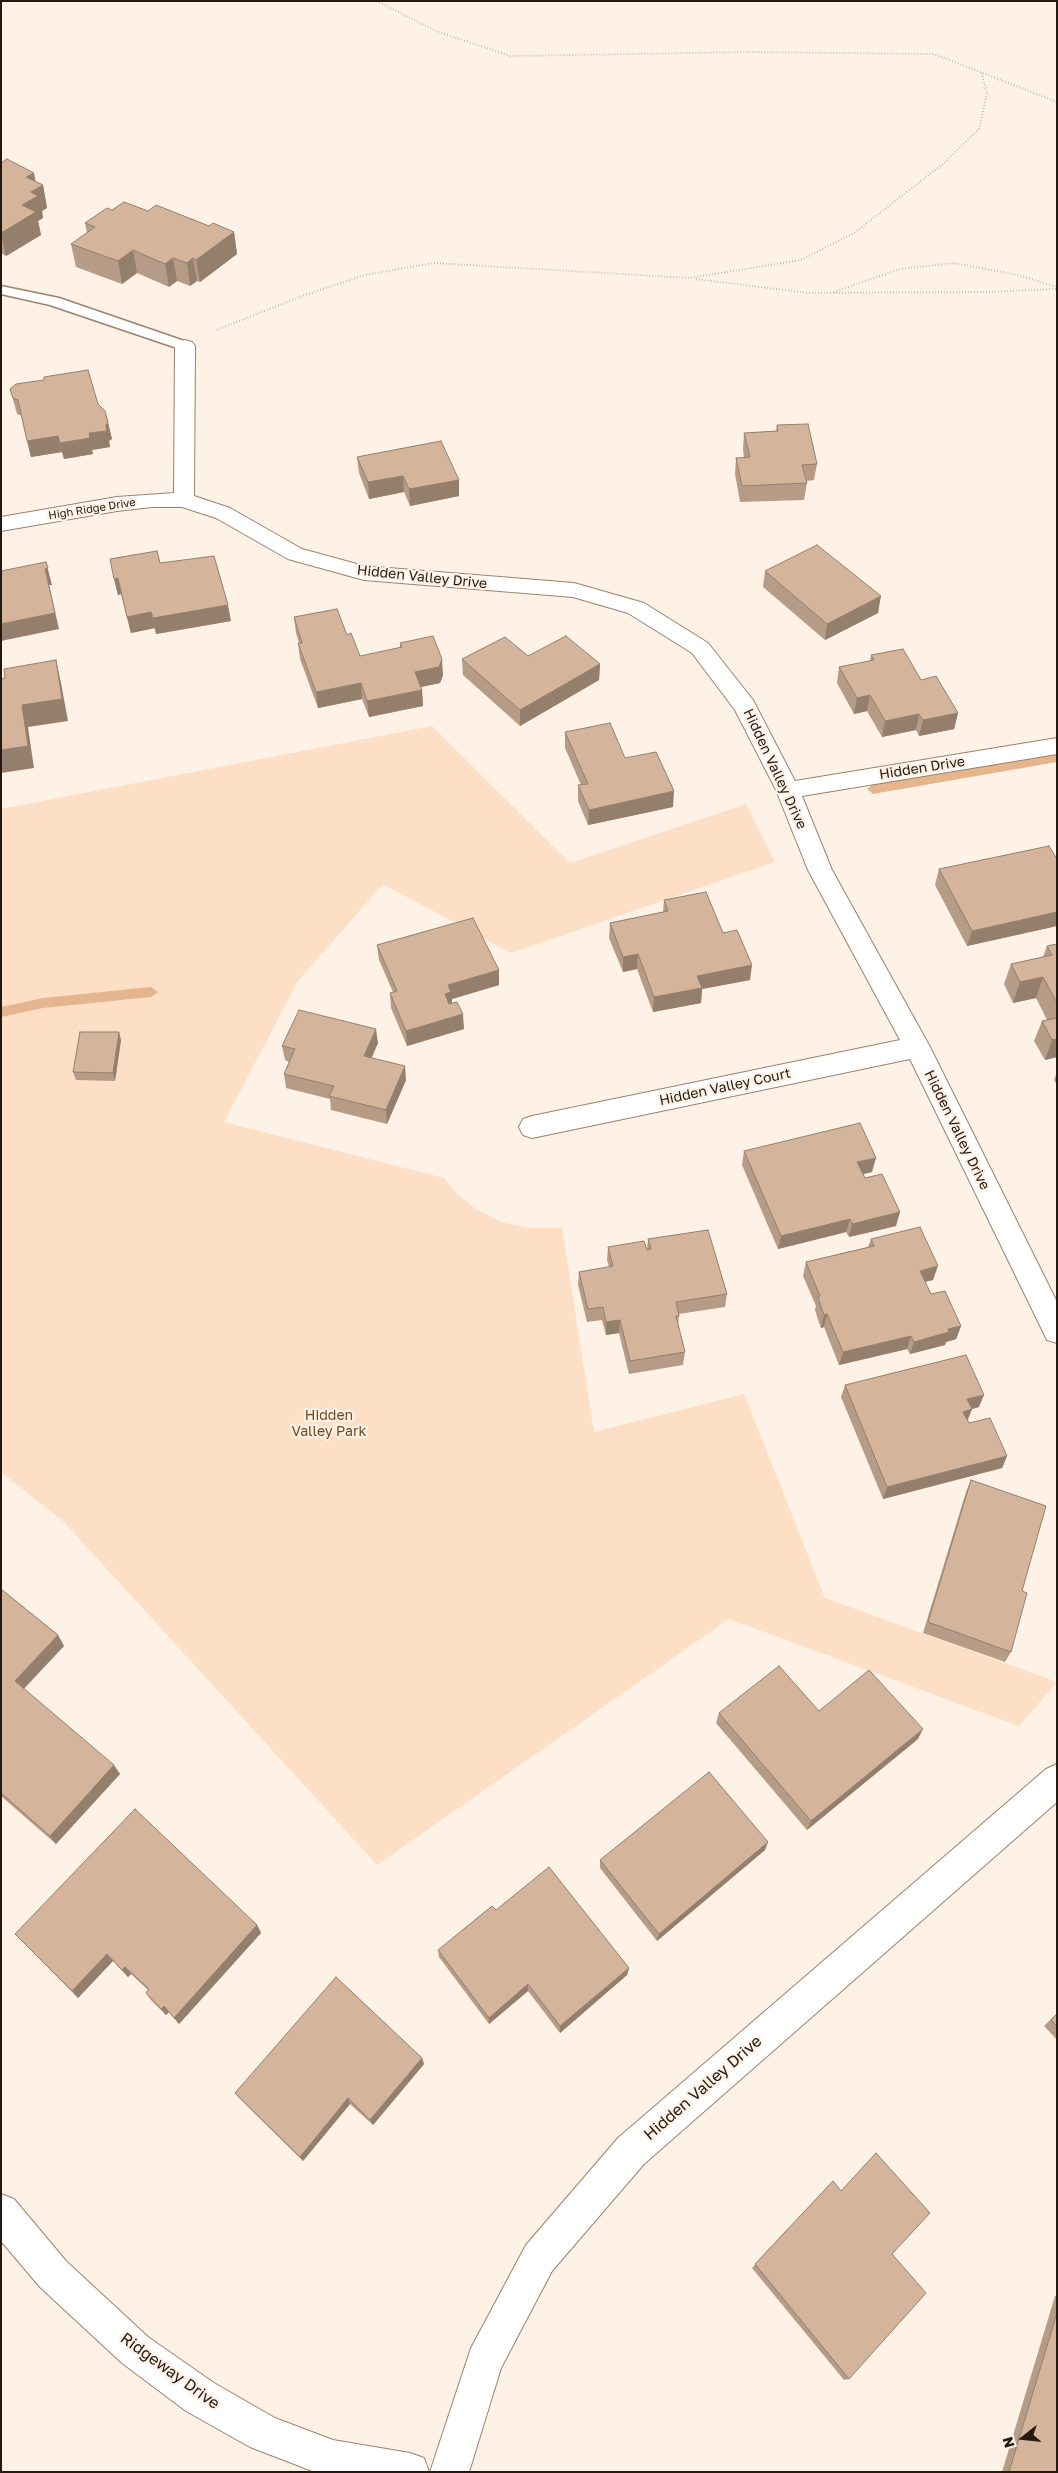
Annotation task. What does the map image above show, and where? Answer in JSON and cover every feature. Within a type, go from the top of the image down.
[{"type":"street","points":[[184,346],[184,500]]},
{"type":"street","name":"High Ridge Drive","points":[[1,524],[117,504],[184,500]]},
{"type":"street","name":"Hidden Valley Drive","points":[[184,500],[223,513],[295,554],[364,573],[574,590],[636,608],[700,648],[745,706],[788,790],[820,870],[917,1047],[1057,1331]]},
{"type":"street","name":"Hidden Drive","points":[[788,790],[1057,746]]},
{"type":"street","name":"Hidden Valley Court","points":[[532,1127],[917,1047]]},
{"type":"street","name":"Hidden Valley Drive","points":[[449,2472],[484,2362],[539,2258],[631,2151],[1057,1780]]},
{"type":"street","name":"Ridgeway Drive","points":[[1,2212],[53,2274],[135,2350],[200,2397],[264,2433],[333,2459],[410,2472]]},
{"type":"lane","points":[[1,290],[54,301],[184,346]]},
{"type":"path","points":[[378,1],[436,31],[510,56],[748,52],[934,54],[1057,102]]},
{"type":"path","points":[[690,278],[802,260],[854,234],[943,164],[979,129],[987,93],[981,71]]},
{"type":"path","points":[[184,346],[233,323],[365,275],[434,263],[690,278],[809,293],[1057,288]]},
{"type":"path","points":[[831,293],[900,269],[954,263],[1018,275],[1057,288]]},
{"type":"green space","name":"Hidden Valley Park","points":[[432,726],[570,863],[746,804],[775,862],[511,953],[383,884],[298,981],[224,1122],[444,1178],[457,1194],[477,1210],[502,1222],[529,1228],[562,1228],[594,1432],[744,1394],[825,1598],[1057,1682],[1019,1726],[729,1619],[377,1865],[64,1522],[1,1472],[1,809]]},
{"type":"building","points":[[7,159],[34,173],[26,177],[43,185],[31,192],[38,196],[22,205],[36,212],[1,233],[1,163]]},
{"type":"building","points":[[124,202],[148,211],[156,205],[209,226],[213,223],[234,232],[196,260],[193,258],[187,263],[173,258],[165,264],[133,250],[118,261],[71,244],[95,227],[85,223],[107,208],[112,210]]},
{"type":"building","points":[[88,370],[98,404],[105,411],[108,422],[106,425],[107,431],[89,433],[90,438],[60,443],[58,436],[27,441],[18,400],[13,398],[10,389],[16,384],[44,380],[44,377]]},
{"type":"building","points":[[808,424],[817,464],[802,465],[807,483],[742,486],[736,458],[750,457],[744,433],[778,431],[777,425]]},
{"type":"building","points":[[441,441],[459,480],[409,489],[403,476],[368,482],[357,457]]},
{"type":"building","points":[[817,545],[881,596],[827,624],[765,571]]},
{"type":"building","points":[[157,551],[160,563],[214,556],[228,605],[153,618],[151,612],[127,617],[118,578],[114,579],[110,559]]},
{"type":"building","points":[[46,562],[48,568],[45,569],[55,613],[1,624],[1,571]]},
{"type":"building","points":[[337,609],[347,635],[351,633],[360,656],[402,647],[400,643],[433,636],[442,659],[439,667],[415,672],[422,690],[367,701],[361,683],[316,692],[298,643],[302,643],[294,617]]},
{"type":"building","points":[[566,636],[600,664],[520,710],[462,659],[505,637],[528,656]]},
{"type":"building","points":[[903,649],[921,680],[936,676],[958,713],[923,720],[919,714],[885,721],[870,695],[857,698],[839,667],[874,660],[871,655]]},
{"type":"building","points":[[56,660],[62,699],[22,705],[28,746],[1,750],[1,679],[5,678],[4,669]]},
{"type":"building","points":[[610,723],[625,758],[656,752],[674,791],[589,810],[578,785],[588,784],[565,732]]},
{"type":"building","points":[[1049,846],[1057,859],[1057,912],[972,931],[939,869]]},
{"type":"building","points":[[706,892],[723,933],[737,930],[752,965],[697,976],[702,988],[654,997],[638,954],[623,957],[610,923],[668,911],[664,900]]},
{"type":"building","points":[[473,918],[499,970],[448,985],[451,992],[445,994],[449,1004],[457,1002],[463,1014],[406,1031],[390,993],[397,991],[377,945]]},
{"type":"building","points":[[1057,944],[1057,1003],[1043,977],[1020,982],[1011,964],[1052,955],[1047,946]]},
{"type":"building","points":[[299,1010],[376,1029],[364,1056],[405,1066],[386,1110],[329,1096],[334,1086],[284,1074],[295,1049],[282,1046]]},
{"type":"building","points":[[1057,1018],[1057,1039],[1052,1040],[1042,1021]]},
{"type":"building","points":[[80,1032],[119,1032],[113,1073],[73,1072]]},
{"type":"building","points":[[860,1123],[876,1158],[857,1162],[865,1178],[882,1174],[900,1212],[852,1224],[850,1219],[781,1236],[744,1151]]},
{"type":"building","points":[[920,1227],[938,1266],[920,1271],[931,1294],[945,1291],[961,1326],[948,1329],[949,1332],[914,1342],[911,1336],[843,1352],[827,1314],[824,1315],[818,1297],[820,1296],[806,1262],[874,1246],[871,1239]]},
{"type":"building","points":[[708,1230],[727,1294],[676,1302],[679,1316],[676,1316],[685,1352],[630,1361],[620,1320],[606,1322],[603,1307],[588,1309],[579,1272],[613,1266],[608,1247],[644,1241],[647,1250],[651,1249],[648,1239]]},
{"type":"building","points":[[966,1355],[984,1395],[967,1399],[972,1409],[963,1412],[969,1423],[990,1418],[1007,1456],[887,1487],[845,1385]]},
{"type":"building","points":[[971,1480],[1046,1506],[1022,1591],[1027,1593],[1011,1652],[928,1622]]},
{"type":"building","points":[[1,1589],[58,1635],[15,1681],[114,1765],[50,1836],[1,1793]]},
{"type":"building","points":[[779,1666],[819,1711],[869,1670],[923,1729],[811,1821],[719,1713]]},
{"type":"building","points":[[709,1772],[768,1842],[659,1934],[600,1860]]},
{"type":"building","points":[[135,1809],[257,1925],[174,2018],[164,2006],[161,2009],[146,1993],[149,1989],[125,1967],[122,1970],[107,1954],[72,1991],[15,1934]]},
{"type":"building","points":[[549,1867],[629,1968],[560,2026],[528,1984],[489,2018],[438,1950],[492,1906],[496,1910]]},
{"type":"building","points":[[336,1977],[422,2058],[370,2120],[348,2098],[300,2157],[235,2093]]},
{"type":"building","points":[[1057,2014],[1057,2026],[1051,2020]]},
{"type":"building","points":[[876,2153],[930,2213],[892,2254],[926,2293],[849,2379],[755,2264],[833,2181],[841,2191]]},
{"type":"building","points":[[1057,2313],[1057,2472],[1009,2472]]},
{"type":"waterway","points":[[873,789],[1057,758]]},
{"type":"waterway","points":[[1,1012],[43,1003],[151,992]]}]
